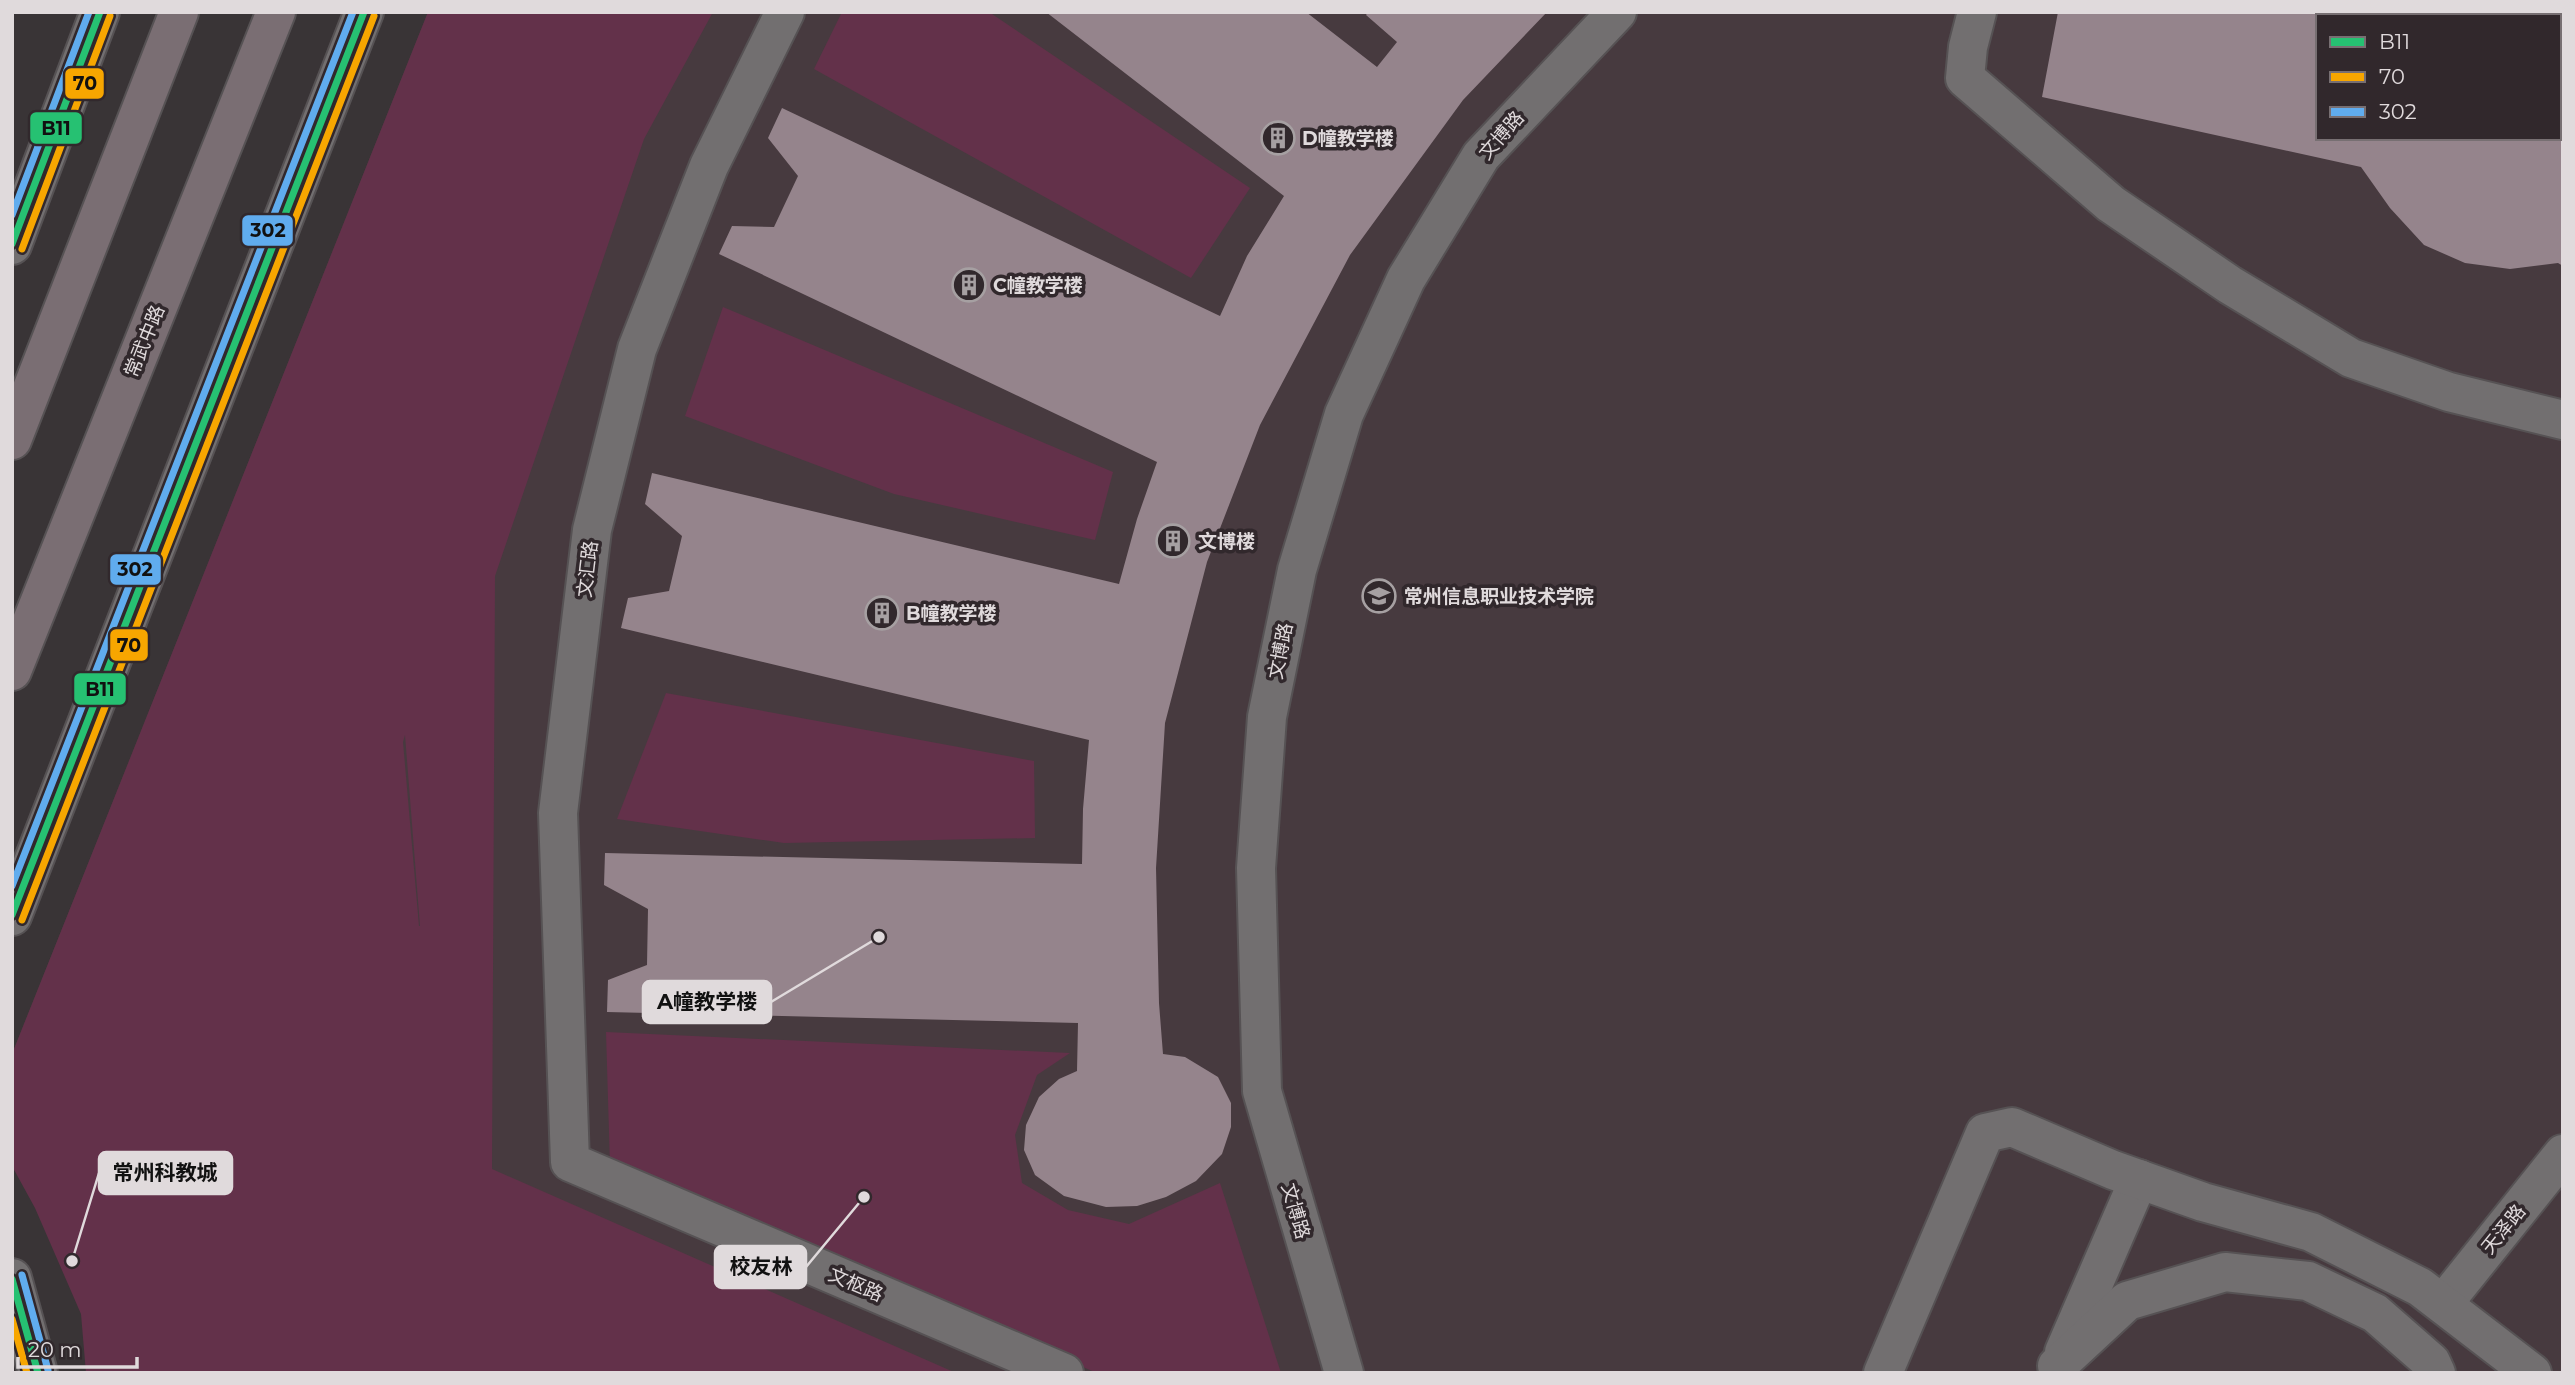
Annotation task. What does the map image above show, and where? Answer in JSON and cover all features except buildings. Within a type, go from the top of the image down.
[{"type":"main road","points":[[12,440],[179,12]]},
{"type":"main road","name":"常武中路","points":[[12,671],[276,12]]},
{"type":"street","points":[[12,245],[100,12]]},
{"type":"street","points":[[12,916],[364,12]]},
{"type":"street","name":"文汇路","points":[[570,1162],[558,813],[592,530],[637,349],[709,166],[785,12]]},
{"type":"street","name":"文博路","points":[[1344,1373],[1262,1091],[1256,869],[1267,717],[1291,596],[1344,414],[1406,279],[1481,156],[1617,12]]},
{"type":"street","points":[[1977,12],[1968,47],[1965,78],[2111,204],[2230,285],[2351,358],[2449,392],[2563,420]]},
{"type":"street","points":[[1883,1373],[1985,1133],[2012,1127],[2138,1179],[2203,1202],[2311,1232],[2420,1287],[2532,1373]]},
{"type":"street","name":"天泽路","points":[[2443,1304],[2563,1154]]},
{"type":"street","name":"文枢路","points":[[570,1162],[1064,1373]]},
{"type":"street","points":[[2056,1369],[2138,1179]]},
{"type":"street","points":[[2056,1369],[2127,1301],[2225,1272],[2308,1281],[2375,1312],[2431,1362],[2436,1373]]},
{"type":"street","points":[[12,1278],[38,1373]]},
{"type":"shaded area","name":"常州信息职业技术学院","points":[[428,12],[2563,12],[2563,1373],[670,1373],[12,1054]]},
{"type":"shaded area","points":[[428,12],[713,12],[644,139],[495,576],[492,1169],[956,1373],[86,1373],[81,1314],[35,1208],[12,1166],[12,1054]],"holes":[[[405,735],[420,926],[403,742]]]},
{"type":"shaded area","points":[[842,12],[989,12],[1250,188],[1191,278],[814,69]]},
{"type":"shaded area","points":[[723,307],[1113,472],[1095,540],[894,494],[685,416]]},
{"type":"shaded area","points":[[666,693],[1034,761],[1035,838],[784,843],[617,819]]},
{"type":"shaded area","points":[[606,1032],[1070,1053],[1037,1075],[1015,1135],[1022,1183],[1068,1210],[1129,1224],[1220,1183],[1281,1373],[1097,1373],[610,1166]]},
{"type":"transit line","name":"302","points":[[12,215],[89,12]]},
{"type":"transit line","name":"B11","points":[[12,244],[100,12]]},
{"type":"transit line","name":"302","points":[[12,886],[353,12]]},
{"type":"transit line","name":"B11","points":[[12,915],[364,12]]},
{"type":"transit line","name":"70","points":[[22,249],[110,16]]},
{"type":"transit line","name":"70","points":[[22,920],[374,16]]},
{"type":"transit line","name":"302","points":[[22,1275],[48,1370]]},
{"type":"transit line","name":"B11","points":[[12,1279],[38,1373]]},
{"type":"transit line","name":"70","points":[[12,1319],[27,1373]]},
{"type":"place","name":"D幢教学楼","points":[[1278,138]]},
{"type":"place","name":"C幢教学楼","points":[[969,285]]},
{"type":"place","name":"文博楼","points":[[1173,541]]},
{"type":"place","name":"常州信息职业技术学院","points":[[1379,596]]},
{"type":"place","name":"B幢教学楼","points":[[882,613]]},
{"type":"place","name":"A幢教学楼","points":[[879,937]]},
{"type":"place","name":"校友林","points":[[864,1197]]},
{"type":"place","name":"常州科教城","points":[[72,1261]]}]
